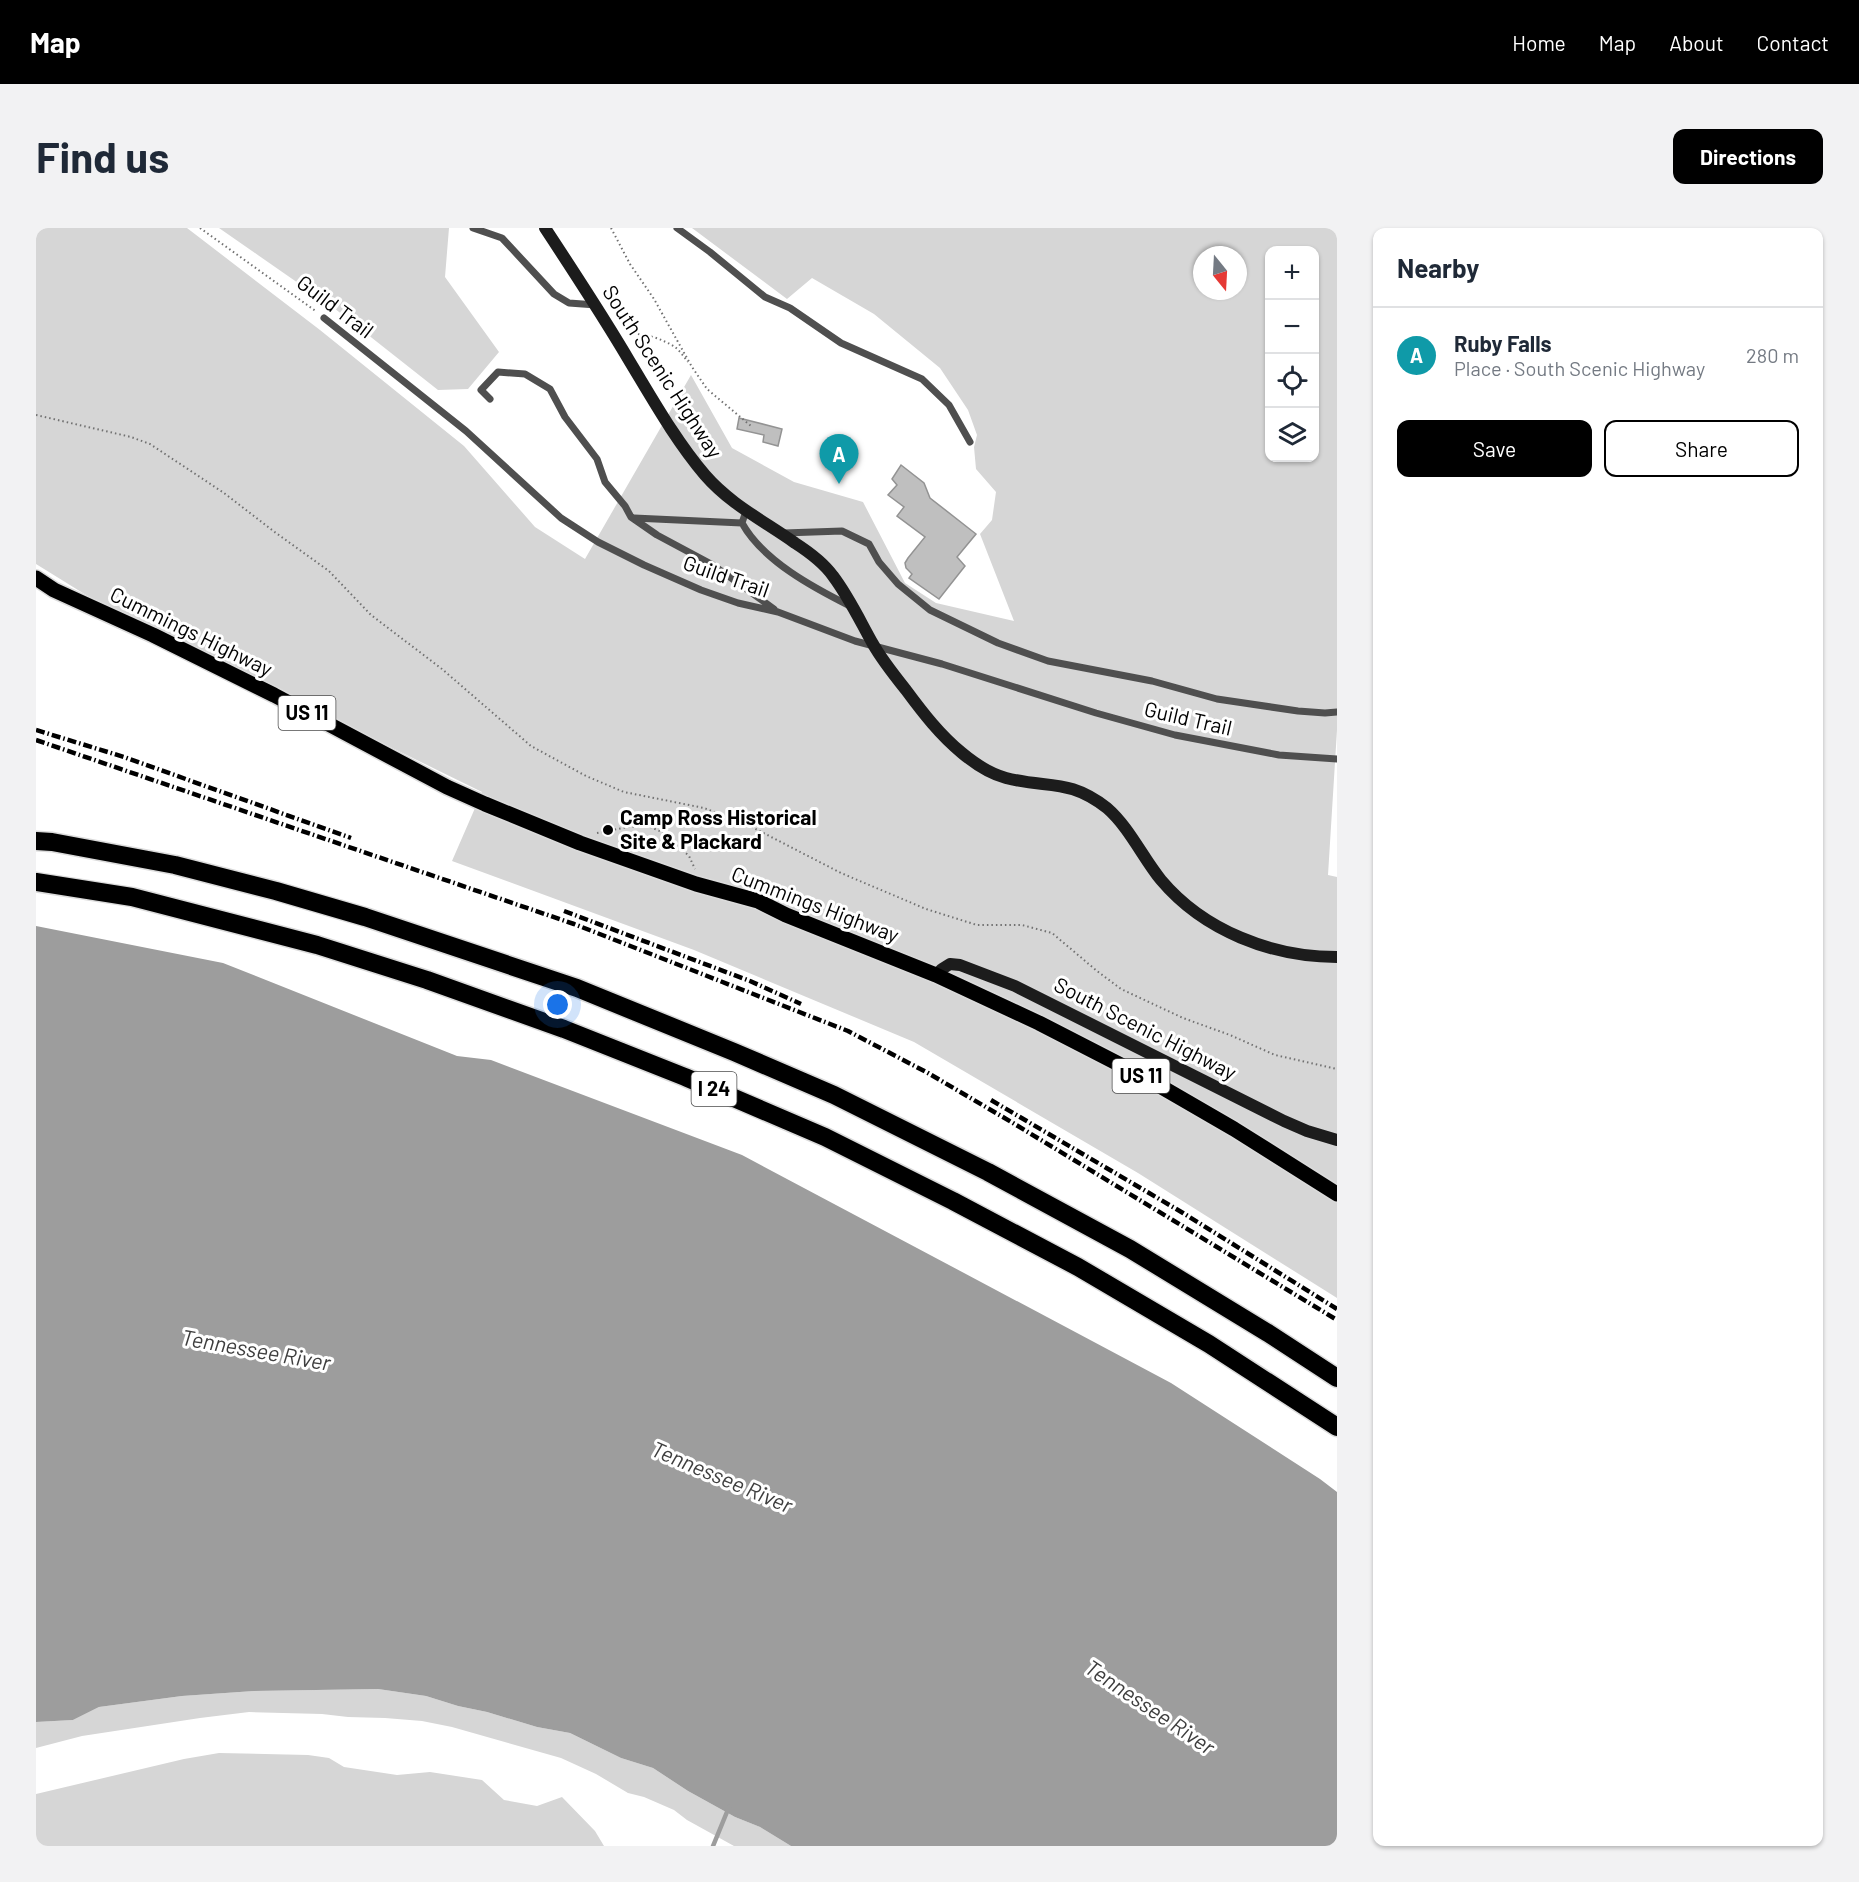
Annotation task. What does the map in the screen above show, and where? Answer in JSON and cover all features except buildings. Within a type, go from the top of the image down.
[{"type":"highway","name":"I 24","points":[[36,841],[176,865],[365,917],[577,988],[734,1052],[834,1095],[988,1172],[1119,1243],[1268,1333],[1337,1378]]},
{"type":"highway","name":"I 24","points":[[36,882],[132,897],[317,945],[564,1029],[685,1077],[825,1137],[1078,1267],[1209,1344],[1337,1427]]},
{"type":"main road","name":"South Scenic Highway","points":[[545,228],[596,305],[652,397],[700,468],[744,517],[781,533],[814,556],[832,574],[874,646],[929,722],[965,756],[1003,777],[1064,786],[1090,796],[1111,812],[1163,882],[1203,918],[1236,936],[1269,948],[1306,955],[1337,957]]},
{"type":"main road","name":"Cummings Highway","points":[[36,578],[54,590],[153,635],[274,695],[447,787],[523,821],[696,884],[758,901],[786,915],[936,975],[1039,1023],[1146,1078],[1234,1129],[1337,1194]]},
{"type":"main road","name":"South Scenic Highway","points":[[936,975],[950,964],[960,965],[1016,986],[1284,1121],[1337,1140]]},
{"type":"lane","points":[[473,228],[502,238],[554,294],[569,303],[596,305]]},
{"type":"lane","points":[[677,228],[765,297],[790,308],[841,343],[922,379],[949,405],[970,442]]},
{"type":"lane","name":"Guild Trail","points":[[324,318],[466,431],[561,518],[598,542],[701,590],[738,603],[778,612],[855,641],[942,664],[1175,735],[1279,755],[1337,759]]},
{"type":"lane","points":[[490,399],[481,390],[498,372],[525,374],[550,389],[565,417],[597,459],[605,482],[626,506],[631,518],[657,535],[713,565],[778,612]]},
{"type":"lane","points":[[631,518],[744,517],[750,537],[764,551],[822,592],[854,609]]},
{"type":"lane","points":[[781,533],[842,531],[869,544],[879,562],[898,584],[930,610],[998,642],[1048,661],[1152,681],[1217,699],[1298,711],[1337,712]]},
{"type":"path","name":"Guild Trail","points":[[200,228],[324,318]]},
{"type":"path","points":[[611,228],[692,367]]},
{"type":"path","points":[[617,339],[632,333],[653,338],[677,348],[707,389],[751,426]]},
{"type":"path","points":[[36,415],[131,437],[150,444],[224,493],[328,571],[371,615],[434,663],[531,746],[586,776],[624,792],[664,798],[704,808],[737,820],[793,846],[842,873],[926,909],[977,925],[1022,925],[1052,933],[1121,989],[1183,1018],[1275,1055],[1337,1069]]},
{"type":"path","points":[[577,842],[608,830],[628,826],[648,826],[662,832],[689,856],[695,868],[696,884]]},
{"type":"shaded area","points":[[36,228],[187,228],[320,330],[464,446],[535,527],[585,559],[691,375],[732,448],[794,482],[863,502],[905,583],[936,603],[1014,621],[980,534],[992,520],[996,492],[976,469],[974,447],[977,435],[968,410],[940,368],[874,314],[812,278],[787,299],[692,228],[1337,228],[1337,730],[1328,875],[1337,877],[1337,1298],[1138,1173],[914,1042],[694,950],[452,861],[482,792],[107,608],[36,564]]},
{"type":"shaded area","points":[[219,228],[449,228],[445,277],[499,352],[468,389],[438,390],[334,308]]},
{"type":"shaded area","points":[[378,1689],[426,1696],[537,1727],[570,1733],[621,1758],[653,1768],[688,1791],[735,1817],[760,1827],[791,1846],[734,1846],[687,1820],[674,1810],[628,1793],[596,1774],[561,1758],[452,1727],[422,1721],[249,1712],[82,1736],[36,1748],[36,1722],[73,1720],[99,1707],[182,1696],[254,1691]]},
{"type":"shaded area","points":[[219,1753],[308,1755],[329,1758],[344,1767],[397,1775],[430,1772],[482,1780],[504,1800],[537,1806],[562,1797],[595,1831],[604,1846],[36,1846],[36,1794]]},
{"type":"water","name":"Tennessee River","points":[[36,926],[223,963],[457,1056],[491,1060],[742,1155],[1171,1383],[1320,1479],[1337,1492],[1337,1846],[791,1846],[760,1827],[735,1817],[688,1791],[653,1768],[621,1758],[570,1733],[537,1727],[426,1696],[378,1689],[254,1691],[182,1696],[99,1707],[73,1720],[36,1722]]},
{"type":"waterway","points":[[713,1846],[729,1807]]},
{"type":"railway","points":[[36,730],[124,757],[351,838]]},
{"type":"railway","points":[[36,740],[574,924],[848,1031],[928,1073],[1013,1123],[1337,1320]]},
{"type":"railway","points":[[564,911],[750,981],[801,1004]]},
{"type":"railway","points":[[991,1100],[1183,1213],[1337,1309]]},
{"type":"place","name":"Ruby Falls","points":[[839,484]]},
{"type":"place","name":"Camp Ross Historical Site & Plackard","points":[[608,830]]}]
